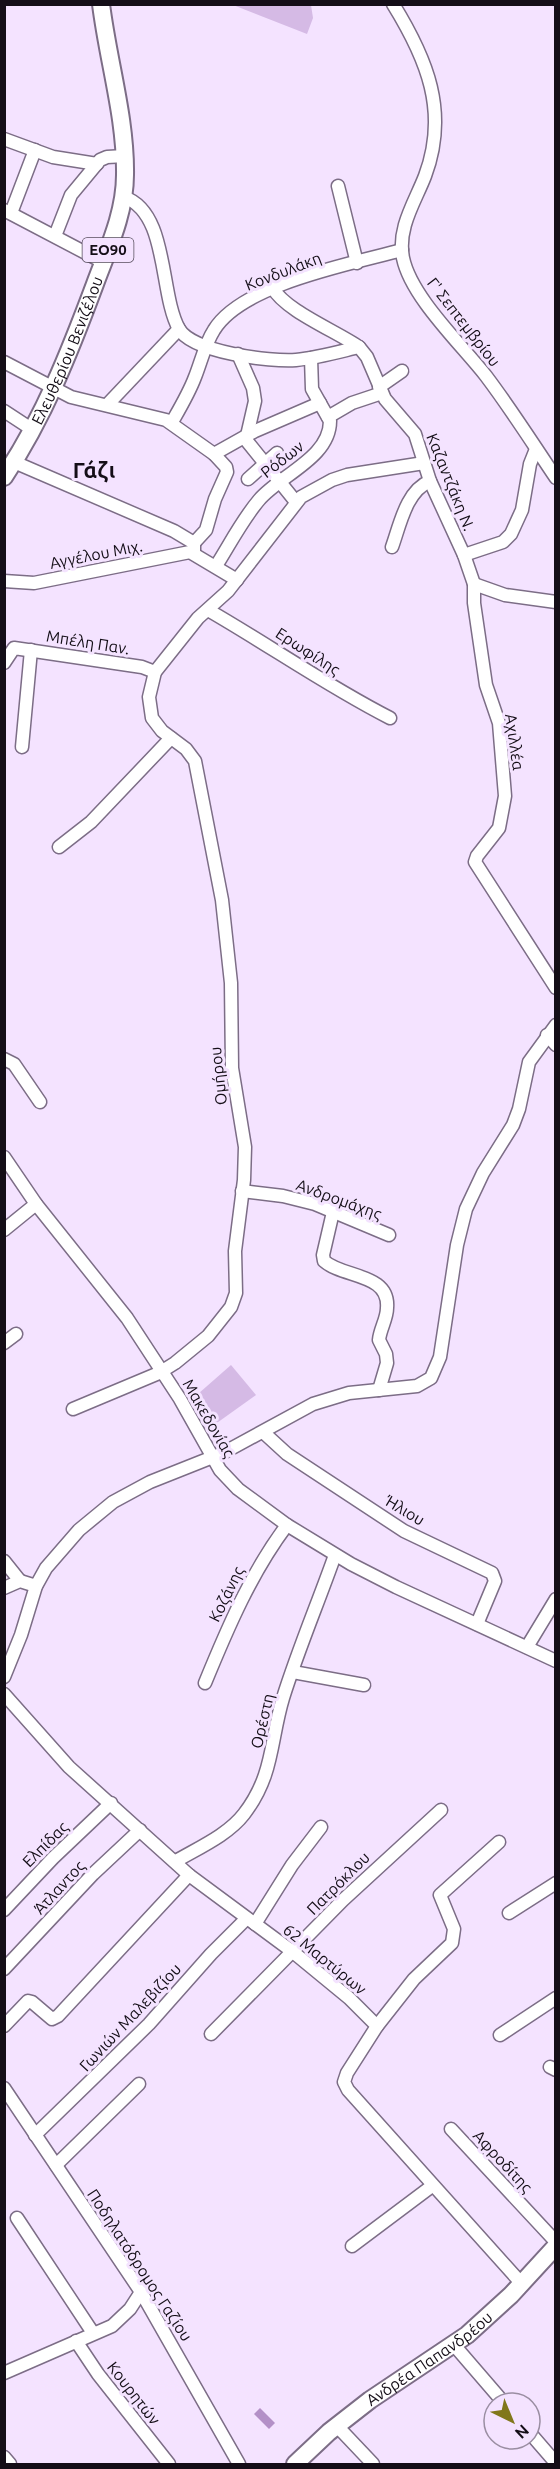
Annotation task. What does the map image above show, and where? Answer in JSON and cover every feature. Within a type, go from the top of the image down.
[{"type":"main road","name":"Ελευθερίου Βενιζέλου","points":[[4,477],[33,430],[70,350],[104,262],[124,197],[125,156],[101,4]]},
{"type":"main road","name":"Ανδρέα Παπανδρέου","points":[[295,2464],[337,2426],[392,2385],[454,2345],[489,2317],[522,2284],[555,2244]]},
{"type":"street","name":"Γ' Σεπτεμβρίου","points":[[393,4],[413,37],[428,69],[435,108],[435,146],[407,217],[402,250],[408,274],[420,295],[491,383],[555,478]]},
{"type":"street","points":[[4,139],[53,157],[97,164]]},
{"type":"street","points":[[35,150],[8,211],[104,262]]},
{"type":"street","points":[[55,236],[71,195],[102,158],[125,156]]},
{"type":"street","points":[[338,186],[357,262]]},
{"type":"street","points":[[124,197],[140,208],[151,226],[179,329],[190,341],[238,354],[283,360],[311,358],[359,347]]},
{"type":"street","name":"Κονδυλάκη","points":[[172,422],[190,390],[213,330],[226,315],[250,299],[273,288],[402,250]]},
{"type":"street","points":[[273,288],[279,297],[311,320],[359,347]]},
{"type":"street","points":[[107,405],[130,377],[179,329]]},
{"type":"street","name":"Καζαντζάκη Ν.","points":[[359,347],[367,357],[380,390],[412,430],[430,481],[464,555],[474,584]]},
{"type":"street","points":[[238,354],[255,395],[254,412],[245,436],[248,444],[296,502]]},
{"type":"street","points":[[311,358],[311,385],[328,417],[380,390],[402,371]]},
{"type":"street","points":[[4,362],[53,388],[80,399],[172,422],[214,454],[226,466],[227,472],[215,499],[206,530],[194,548]]},
{"type":"street","points":[[214,454],[245,436],[320,403]]},
{"type":"street","points":[[4,411],[33,430]]},
{"type":"street","name":"Ρόδων","points":[[216,566],[255,505],[278,481],[318,452],[329,427],[328,417]]},
{"type":"street","points":[[464,555],[503,542],[511,534],[522,510],[536,449]]},
{"type":"street","points":[[248,479],[263,463],[277,453]]},
{"type":"street","points":[[14,462],[183,535],[194,548],[237,580]]},
{"type":"street","points":[[155,672],[195,622],[237,580],[296,502],[315,488],[341,477],[424,463]]},
{"type":"street","points":[[392,547],[411,496],[417,488],[430,481]]},
{"type":"street","name":"Αγγέλου Μιχ.","points":[[4,581],[34,583],[194,548]]},
{"type":"street","points":[[474,584],[505,595],[555,602]]},
{"type":"street","name":"Αχιλλέα","points":[[474,584],[474,603],[486,686],[499,723],[505,796],[499,828],[477,856],[476,862],[555,988]]},
{"type":"street","name":"Ερωφίλης","points":[[208,610],[269,645],[347,697],[390,718]]},
{"type":"street","name":"Μπέλη Παν.","points":[[4,663],[14,648],[142,667],[155,672]]},
{"type":"street","points":[[22,747],[31,650]]},
{"type":"street","name":"Ομήρου","points":[[73,1409],[162,1371],[202,1341],[233,1302],[236,1286],[235,1251],[245,1147],[232,1068],[231,973],[217,867],[195,761],[186,749],[158,727],[150,710],[149,692],[155,672]]},
{"type":"street","points":[[59,847],[91,822],[171,738]]},
{"type":"street","points":[[4,1677],[21,1635],[36,1586],[46,1568],[79,1530],[113,1502],[150,1482],[213,1457],[321,1401],[349,1393],[417,1386],[431,1378],[436,1369],[457,1245],[466,1209],[483,1173],[513,1125],[519,1109],[529,1062],[551,1040],[555,1025]]},
{"type":"street","points":[[4,1059],[14,1064],[40,1102]]},
{"type":"street","name":"Μακεδονίας","points":[[4,1157],[36,1204],[119,1307],[162,1371],[223,1473],[238,1489],[287,1525],[335,1555],[396,1587],[555,1661]]},
{"type":"street","name":"Ανδρομάχης","points":[[242,1191],[297,1199],[389,1235]]},
{"type":"street","points":[[4,1230],[36,1204]]},
{"type":"street","points":[[333,1212],[323,1255],[324,1261],[332,1267],[378,1284],[387,1298],[387,1315],[379,1340],[386,1354],[387,1363],[379,1389]]},
{"type":"street","points":[[4,1343],[16,1334]]},
{"type":"street","name":"Ήλιου","points":[[263,1432],[287,1454],[404,1531],[492,1573],[495,1581],[477,1624]]},
{"type":"street","name":"Κοζάνης","points":[[205,1683],[224,1636],[251,1580],[287,1525]]},
{"type":"street","name":"Ορέστη","points":[[176,1861],[230,1827],[251,1803],[269,1766],[280,1709],[335,1555]]},
{"type":"street","points":[[4,1561],[20,1581],[36,1586]]},
{"type":"street","points":[[4,1588],[20,1581]]},
{"type":"street","points":[[527,1647],[554,1606]]},
{"type":"street","points":[[293,1672],[364,1685]]},
{"type":"street","name":"62 Μαρτύρων","points":[[4,1694],[69,1767],[189,1875],[293,1952],[349,1998],[377,2026]]},
{"type":"street","name":"Ελπίδας","points":[[4,1910],[53,1858],[111,1803]]},
{"type":"street","name":"Πατρόκλου","points":[[211,2034],[343,1900],[441,1810]]},
{"type":"street","name":"Γωνιών Μαλεβιζίου","points":[[35,2135],[149,2024],[211,1954],[251,1921],[321,1827]]},
{"type":"street","name":"Άτλαντος","points":[[4,1969],[93,1874],[140,1830]]},
{"type":"street","points":[[499,1842],[440,1895],[454,1929],[452,1943],[414,1978],[377,2026],[347,2073],[344,2082],[356,2100],[522,2284]]},
{"type":"street","points":[[4,2026],[28,2001],[52,2019],[58,2016],[189,1875]]},
{"type":"street","points":[[509,1912],[555,1883]]},
{"type":"street","points":[[500,2035],[555,1998]]},
{"type":"street","points":[[56,2165],[139,2084]]},
{"type":"street","name":"Ποδηλατόδρομος Γαζίου","points":[[4,2088],[141,2292],[239,2464]]},
{"type":"street","name":"Αφροδίτης","points":[[451,2129],[555,2244]]},
{"type":"street","points":[[352,2246],[432,2186]]},
{"type":"street","points":[[17,2218],[93,2333]]},
{"type":"street","points":[[4,2373],[118,2321],[130,2309],[141,2292]]},
{"type":"street","name":"Κουρητών","points":[[76,2341],[98,2374],[169,2464]]},
{"type":"street","points":[[454,2345],[494,2391]]},
{"type":"street","points":[[337,2426],[373,2464]]},
{"type":"street","points":[[542,2447],[555,2463]]},
{"type":"street","points":[[4,2457],[10,2464]]},
{"type":"shaded area","points":[[233,5],[311,5],[313,18],[307,34]]},
{"type":"shaded area","points":[[231,1365],[256,1395],[207,1430],[190,1401]]},
{"type":"shaded area","points":[[260,2408],[275,2423],[269,2429],[254,2414]]},
{"type":"district","name":"Γάζι","points":[[94,470]]}]
